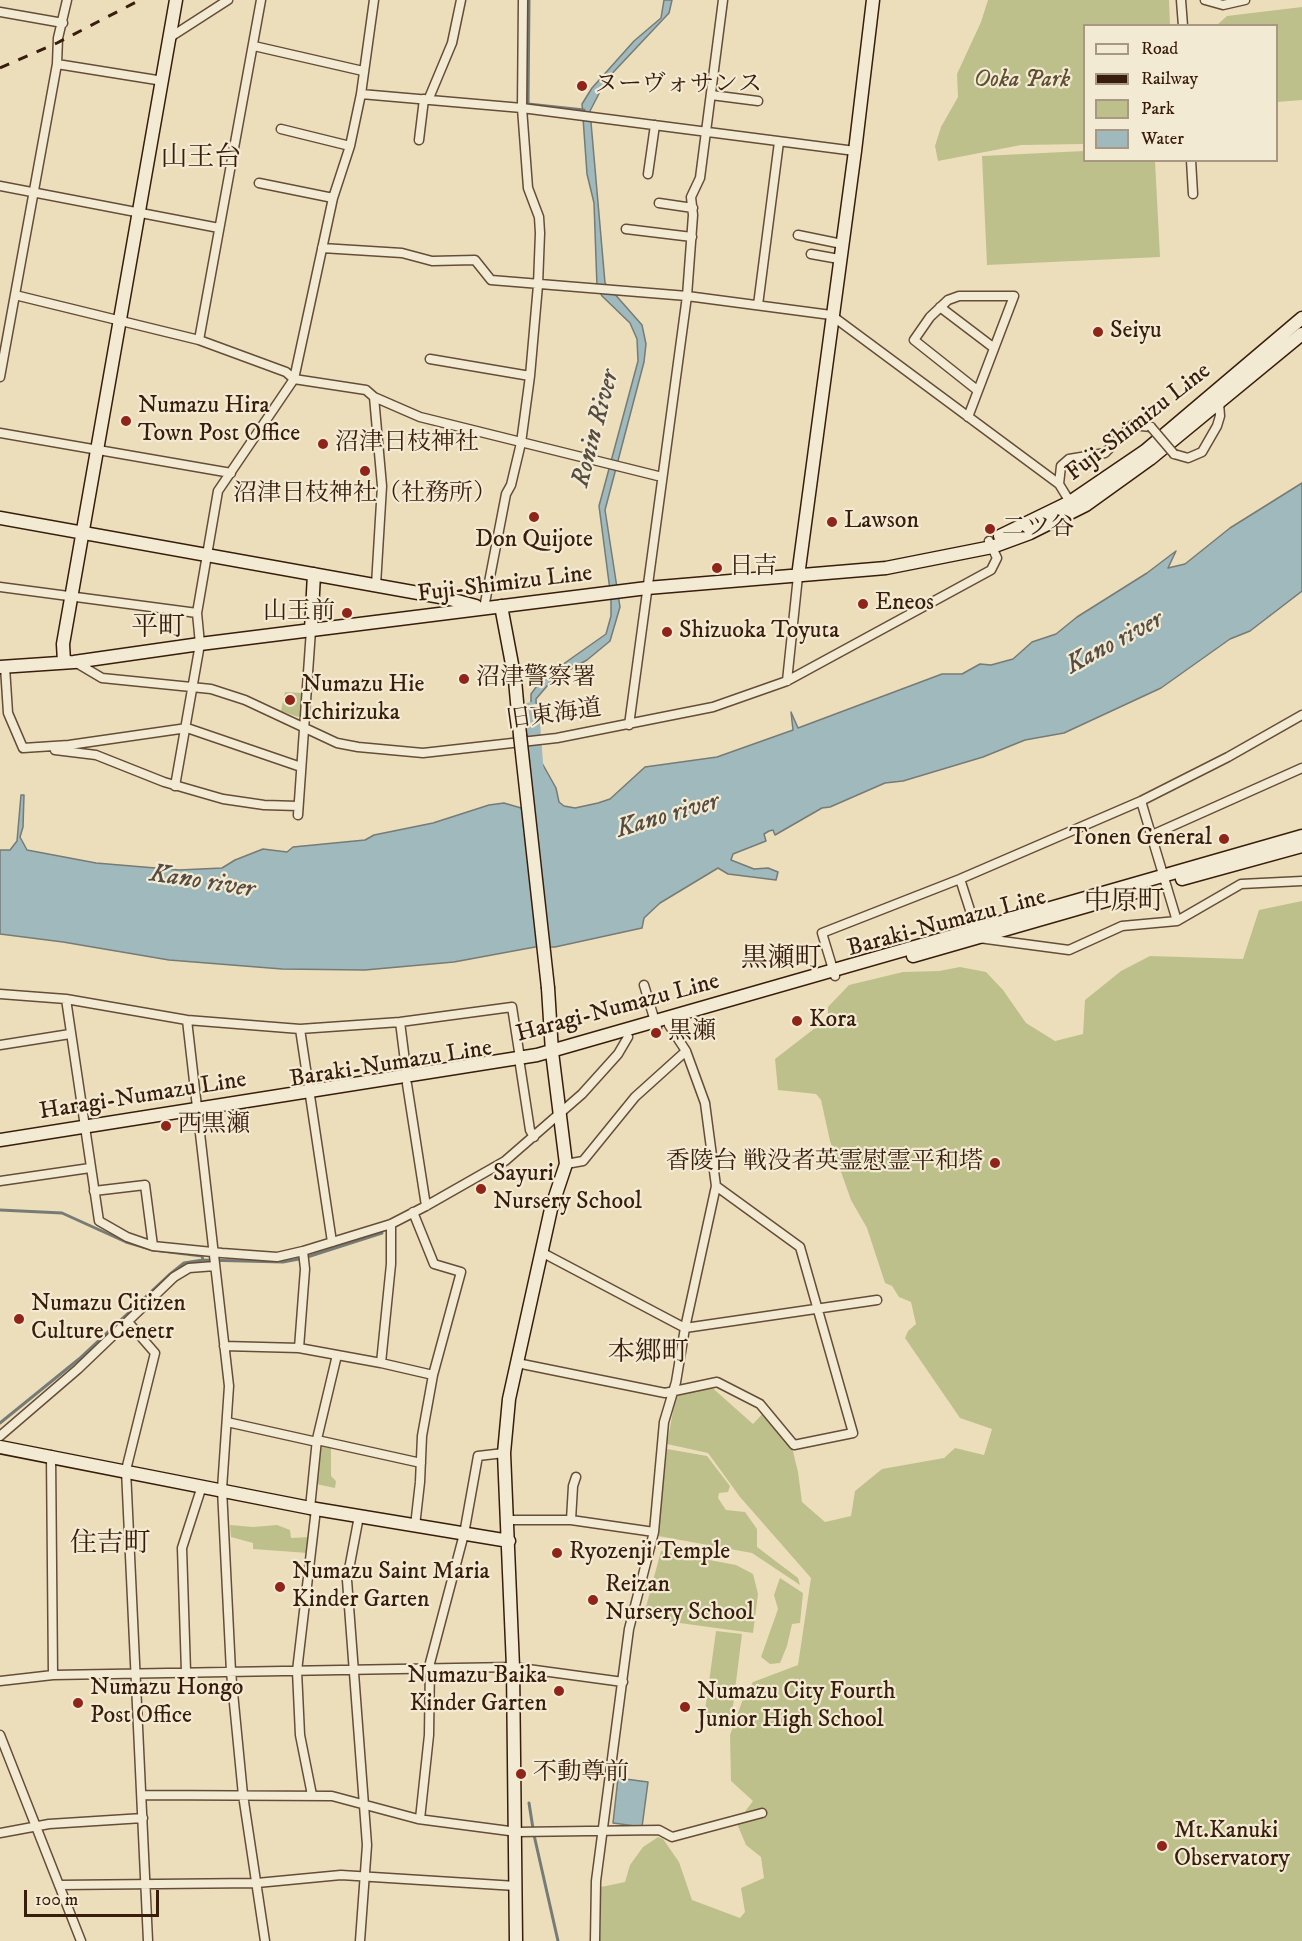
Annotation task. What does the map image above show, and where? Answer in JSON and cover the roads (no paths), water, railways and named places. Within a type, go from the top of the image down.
[{"type":"street","points":[[0,377],[57,64],[58,38],[67,0]]},
{"type":"street","points":[[69,662],[63,644],[176,0]]},
{"type":"street","points":[[170,38],[228,0]]},
{"type":"street","points":[[199,340],[261,0]]},
{"type":"street","points":[[175,786],[187,729],[200,644],[197,613],[218,491],[294,379],[333,198],[350,146],[361,94],[374,0]]},
{"type":"street","points":[[418,140],[427,98],[452,43],[461,0]]},
{"type":"street","points":[[0,518],[446,598],[484,608],[506,494],[521,443],[538,285],[539,217],[528,188],[522,108],[523,0]]},
{"type":"street","points":[[629,725],[669,414],[687,296],[692,237],[691,197],[700,178],[723,0]]},
{"type":"street","points":[[787,681],[798,576],[873,0]]},
{"type":"street","points":[[1181,0],[1183,24]]},
{"type":"street","points":[[1206,0],[1223,5],[1245,0]]},
{"type":"street","points":[[0,12],[63,23]]},
{"type":"street","points":[[254,46],[363,71]]},
{"type":"street","points":[[57,64],[163,81]]},
{"type":"street","points":[[361,94],[522,108],[855,151]]},
{"type":"street","points":[[711,95],[758,101]]},
{"type":"street","points":[[648,174],[655,125]]},
{"type":"street","points":[[281,129],[350,146]]},
{"type":"street","points":[[758,305],[779,142]]},
{"type":"street","points":[[1191,162],[1193,194]]},
{"type":"street","points":[[259,183],[333,198]]},
{"type":"street","points":[[0,186],[219,228]]},
{"type":"street","points":[[659,203],[693,208]]},
{"type":"street","points":[[626,229],[692,237]]},
{"type":"street","points":[[798,235],[842,244]]},
{"type":"street","points":[[322,248],[402,252],[432,261],[475,260],[491,280],[687,296],[831,315],[1059,484],[1070,502]]},
{"type":"street","points":[[811,254],[839,259]]},
{"type":"street","points":[[15,295],[199,340],[286,372],[294,379],[366,390],[374,397],[420,417],[662,477]]},
{"type":"street","points":[[968,417],[1014,296],[959,296],[948,300],[914,340],[977,390]]},
{"type":"street","points":[[940,307],[994,348]]},
{"type":"street","name":"Fuji-Shimizu Line","points":[[990,544],[1070,502],[1145,451],[1302,318]]},
{"type":"street","name":"Fuji-Shimizu Line","points":[[3,667],[69,662],[647,588],[886,568],[990,544],[1029,533],[1086,505],[1150,459],[1302,334]]},
{"type":"street","points":[[430,359],[530,376]]},
{"type":"street","points":[[374,397],[382,486],[376,585]]},
{"type":"street","points":[[1059,484],[1061,466],[1069,459],[1105,453],[1132,425],[1151,427],[1174,454],[1188,458],[1202,452],[1217,426],[1220,403]]},
{"type":"street","points":[[0,433],[98,448],[231,473]]},
{"type":"street","name":"旧東海道","points":[[69,662],[102,678],[194,685],[245,700],[337,743],[423,753],[557,738],[713,707],[787,681],[991,570],[997,558],[990,544]]},
{"type":"street","points":[[44,747],[96,755],[175,786],[243,803],[298,810],[314,574]]},
{"type":"street","points":[[0,587],[197,613]]},
{"type":"street","points":[[501,606],[515,680],[548,988],[552,1055],[566,1164],[551,1209],[509,1399],[504,1453],[513,1667],[517,1832],[516,1941]]},
{"type":"street","points":[[3,667],[8,712],[15,734],[23,748],[187,729],[301,767]]},
{"type":"street","points":[[834,973],[822,933],[960,879],[1142,801],[1228,757],[1302,715]]},
{"type":"street","points":[[1152,835],[1302,768]]},
{"type":"street","points":[[1142,801],[1177,921]]},
{"type":"street","points":[[1166,879],[1302,836]]},
{"type":"street","name":"Baraki-Numazu Line","points":[[552,1055],[628,1037],[660,1025],[834,973],[1166,879],[1302,846]]},
{"type":"street","points":[[960,879],[977,934],[1069,950],[1122,926],[1177,921],[1241,884],[1302,880]]},
{"type":"street","points":[[595,1941],[596,1881],[630,1629],[654,1532],[664,1422],[673,1392],[716,1186],[705,1102],[686,1051],[660,1025],[644,985]]},
{"type":"street","points":[[0,994],[66,999],[187,1020],[300,1029],[400,1022],[512,1007],[530,1130],[534,1137]]},
{"type":"street","points":[[66,999],[99,1221],[127,1237],[153,1246],[277,1257],[391,1224],[505,1161],[582,1094],[618,1054],[628,1037]]},
{"type":"street","points":[[187,1020],[229,1386],[222,1489],[231,1672],[243,1795],[265,1941]]},
{"type":"street","points":[[400,1022],[426,1206]]},
{"type":"street","name":"Haragi-Numazu Line","points":[[520,1062],[660,1025]]},
{"type":"street","points":[[300,1029],[332,1242]]},
{"type":"street","points":[[0,1045],[70,1034]]},
{"type":"street","points":[[566,1164],[583,1161],[635,1097],[686,1051]]},
{"type":"street","name":"Baraki-Numazu Line","points":[[0,1147],[86,1130],[520,1062]]},
{"type":"street","name":"Haragi-Numazu Line","points":[[0,1140],[86,1130]]},
{"type":"street","points":[[0,1180],[90,1168]]},
{"type":"street","points":[[94,1191],[145,1185],[153,1246]]},
{"type":"street","points":[[518,1363],[665,1393],[717,1382],[760,1404],[794,1445],[854,1433],[800,1247],[716,1186]]},
{"type":"street","points":[[413,1212],[435,1264],[461,1272],[433,1375],[422,1436],[415,1526]]},
{"type":"street","points":[[381,1363],[391,1264],[391,1224]]},
{"type":"street","points":[[299,1348],[305,1269],[303,1251]]},
{"type":"street","points":[[543,1253],[685,1328],[877,1300]]},
{"type":"street","points":[[0,1436],[129,1323],[174,1277],[189,1268],[215,1266]]},
{"type":"street","points":[[129,1323],[155,1353],[126,1470],[148,1941]]},
{"type":"street","points":[[224,1346],[299,1348],[433,1375]]},
{"type":"street","points":[[312,1795],[300,1735],[297,1671],[313,1508],[317,1441],[337,1355]]},
{"type":"street","points":[[227,1422],[421,1463]]},
{"type":"street","points":[[0,1447],[51,1455],[313,1508],[509,1540]]},
{"type":"street","points":[[420,1819],[429,1734],[430,1667],[464,1534],[478,1456],[504,1453]]},
{"type":"street","points":[[51,1455],[53,1675]]},
{"type":"street","points":[[571,1520],[573,1486],[576,1477]]},
{"type":"street","points":[[186,1672],[182,1548],[202,1486]]},
{"type":"street","points":[[359,1516],[348,1580],[366,1804],[365,1876],[360,1941]]},
{"type":"street","points":[[507,1520],[571,1520],[654,1532]]},
{"type":"street","points":[[0,1681],[53,1675],[513,1667],[623,1682]]},
{"type":"street","points":[[0,1735],[81,1941]]},
{"type":"street","points":[[142,1795],[332,1796],[420,1819],[517,1832],[659,1830],[672,1837],[762,1813]]},
{"type":"street","points":[[0,1833],[37,1826],[143,1818]]},
{"type":"street","points":[[59,1885],[257,1883],[312,1876],[365,1876],[516,1886]]},
{"type":"water","points":[[664,0],[672,0],[669,13],[606,80],[590,111],[605,283],[642,325],[646,344],[644,362],[605,510],[620,607],[610,641],[587,660],[553,679],[536,699],[537,728],[531,730],[531,694],[542,679],[606,634],[611,616],[611,598],[599,506],[638,361],[637,339],[630,323],[602,296],[597,287],[594,203],[587,174],[582,104],[592,88],[634,41],[661,18]]},
{"type":"water","name":"Kano river","points":[[1302,483],[1302,591],[1250,631],[1230,639],[1161,688],[1064,733],[1025,740],[983,757],[903,781],[885,783],[830,807],[822,808],[775,835],[773,830],[769,831],[764,834],[766,841],[733,854],[731,860],[754,869],[768,868],[778,872],[776,880],[728,874],[718,868],[660,903],[644,918],[642,928],[555,947],[535,947],[454,962],[365,970],[282,969],[169,960],[0,934],[0,850],[10,850],[17,841],[21,795],[24,795],[23,827],[20,837],[27,850],[96,863],[179,870],[222,868],[263,849],[287,852],[293,847],[365,840],[374,835],[433,823],[489,805],[504,803],[521,808],[532,805],[536,801],[540,778],[537,765],[542,763],[556,788],[559,802],[564,806],[575,808],[598,803],[610,799],[645,767],[717,757],[793,730],[791,712],[798,728],[942,674],[962,674],[980,664],[991,665],[1013,659],[1032,642],[1056,634],[1077,617],[1147,573],[1176,551],[1168,568],[1185,564],[1230,528]]},
{"type":"water","points":[[618,1778],[648,1782],[642,1827],[613,1823]]},
{"type":"waterway","points":[[529,0],[528,104],[584,110]]},
{"type":"waterway","name":"Ronin River","points":[[531,710],[539,815]]},
{"type":"waterway","points":[[0,1210],[62,1213],[126,1242],[153,1250],[202,1256],[203,1260],[283,1262],[304,1258],[382,1233]]},
{"type":"waterway","points":[[0,1423],[79,1359],[169,1275],[184,1263],[203,1260]]},
{"type":"waterway","points":[[529,1803],[558,1941]]},
{"type":"railway","points":[[0,68],[57,43],[140,0]]},
{"type":"place","name":"ヌーヴォサンス","points":[[582,86]]},
{"type":"place","name":"Seiyu","points":[[1098,332]]},
{"type":"place","name":"Numazu Hira Town Post Office","points":[[126,421]]},
{"type":"place","name":"沼津日枝神社","points":[[323,444]]},
{"type":"place","name":"沼津日枝神社（社務所）","points":[[365,471]]},
{"type":"place","name":"Don Quijote","points":[[534,517]]},
{"type":"place","name":"Lawson","points":[[832,522]]},
{"type":"place","name":"二ツ谷","points":[[990,529]]},
{"type":"place","name":"日吉","points":[[717,568]]},
{"type":"place","name":"Eneos","points":[[863,604]]},
{"type":"place","name":"山王前","points":[[347,613]]},
{"type":"place","name":"Shizuoka Toyuta","points":[[667,632]]},
{"type":"place","name":"沼津警察署","points":[[464,679]]},
{"type":"place","name":"Numazu Hie Ichirizuka","points":[[290,700]]},
{"type":"place","name":"Tonen General","points":[[1224,839]]},
{"type":"place","name":"Kora","points":[[797,1021]]},
{"type":"place","name":"黒瀬","points":[[656,1033]]},
{"type":"place","name":"西黒瀬","points":[[166,1126]]},
{"type":"place","name":"香陵台 戦没者英霊慰霊平和塔","points":[[995,1163]]},
{"type":"place","name":"Sayuri Nursery School","points":[[481,1189]]},
{"type":"place","name":"Numazu Citizen Culture Cenetr","points":[[19,1319]]},
{"type":"place","name":"Ryozenji Temple","points":[[557,1553]]},
{"type":"place","name":"Numazu Saint Maria Kinder Garten","points":[[280,1587]]},
{"type":"place","name":"Reizan Nursery School","points":[[593,1600]]},
{"type":"place","name":"Numazu Baika Kinder Garten","points":[[559,1691]]},
{"type":"place","name":"Numazu Hongo Post Office","points":[[78,1703]]},
{"type":"place","name":"Numazu City Fourth Junior High School","points":[[685,1707]]},
{"type":"place","name":"不動尊前","points":[[521,1774]]},
{"type":"place","name":"Mt.Kanuki Observatory","points":[[1162,1846]]},
{"type":"district","name":"山王台","points":[[201,159]]},
{"type":"district","name":"平町","points":[[158,629]]},
{"type":"district","name":"中原町","points":[[1124,903]]},
{"type":"district","name":"黒瀬町","points":[[781,960]]},
{"type":"district","name":"本郷町","points":[[648,1354]]},
{"type":"district","name":"住吉町","points":[[110,1545]]},
{"type":"park label","name":"Ooka Park","points":[[1022,81]]}]
